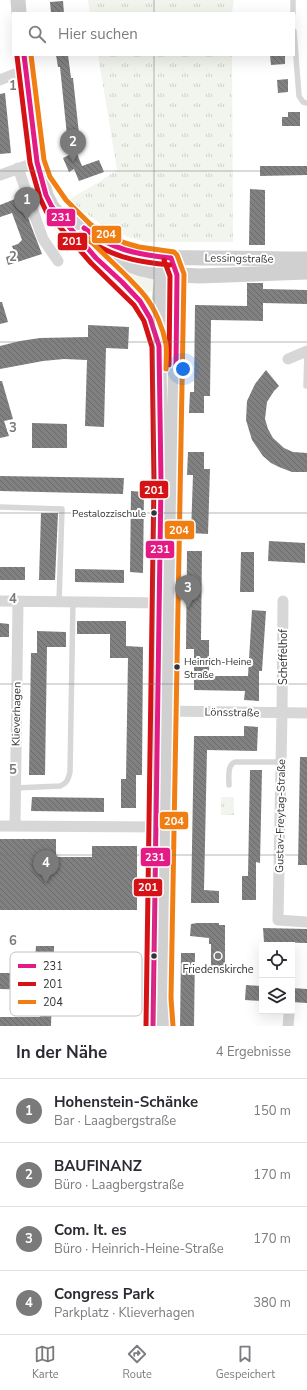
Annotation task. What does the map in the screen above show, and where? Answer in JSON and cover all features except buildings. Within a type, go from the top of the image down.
[{"type":"street","points":[[18,0],[19,12]]},
{"type":"street","points":[[24,56],[37,162],[46,195],[52,207],[96,258],[140,301],[150,318],[159,346]]},
{"type":"street","points":[[0,80],[26,70]]},
{"type":"street","points":[[0,175],[37,162]]},
{"type":"street","points":[[18,168],[43,239],[58,261]]},
{"type":"street","name":"Lessingstraße","points":[[42,178],[72,218],[95,238],[112,247],[129,253],[144,256],[171,258],[307,259]]},
{"type":"street","name":"Lessingstraße","points":[[74,232],[95,248],[119,261],[141,269],[170,275],[307,272]]},
{"type":"street","points":[[153,1026],[162,826],[171,258]]},
{"type":"street","points":[[165,603],[159,346],[161,283],[170,275]]},
{"type":"street","points":[[288,359],[307,351]]},
{"type":"street","points":[[0,601],[165,603]]},
{"type":"street","name":"Scheffelhof","points":[[282,713],[283,601]]},
{"type":"street","name":"Klieverhagen","points":[[15,826],[18,602]]},
{"type":"street","name":"Lönsstraße","points":[[164,711],[307,714]]},
{"type":"street","name":"Gustav-Freytag-Straße","points":[[282,713],[278,920],[307,922]]},
{"type":"street","points":[[0,826],[162,826]]},
{"type":"street","points":[[162,826],[164,998],[166,1026]]},
{"type":"lane","points":[[293,0],[293,12]]},
{"type":"lane","points":[[295,44],[299,96],[303,102],[307,103]]},
{"type":"lane","points":[[306,386],[307,351]]},
{"type":"lane","points":[[0,507],[62,509],[59,602]]},
{"type":"lane","points":[[15,788],[60,786],[65,784],[68,780],[70,772],[73,602]]},
{"type":"lane","points":[[229,785],[230,766],[232,763],[281,762]]},
{"type":"green space","points":[[88,0],[234,0],[232,12],[90,12]]},
{"type":"green space","points":[[98,56],[232,56],[233,242],[147,242],[130,238],[98,222],[68,200],[117,170]]},
{"type":"green space","points":[[114,265],[155,278],[155,291],[147,292],[141,295]]},
{"type":"green space","points":[[221,797],[234,797],[234,815],[221,815]]},
{"type":"transit line","name":"201","points":[[17,56],[30,163],[40,198],[46,211],[91,263],[134,305],[144,321],[152,347],[154,481],[146,1026]]},
{"type":"transit line","name":"231","points":[[24,56],[37,162],[46,195],[52,207],[96,258],[140,301],[150,318],[159,346],[161,481],[153,1026]]},
{"type":"transit line","name":"204","points":[[31,56],[44,160],[50,177],[66,200],[90,224],[101,232],[125,243],[139,247],[174,252],[177,255],[184,274],[171,998],[173,1026]]},
{"type":"transit line","name":"231","points":[[84,228],[104,241],[125,250],[171,258]]},
{"type":"transit line","name":"201","points":[[80,234],[90,242],[122,257],[170,265]]},
{"type":"transit line","name":"204","points":[[86,236],[138,288],[152,307],[161,325],[165,338],[166,369]]},
{"type":"transit line","name":"231","points":[[171,258],[177,275],[176,365]]},
{"type":"transit line","name":"201","points":[[164,260],[170,276],[169,365]]},
{"type":"place","name":"BAUFINANZ","points":[[73,162]]},
{"type":"place","name":"Hohenstein-Schänke","points":[[27,220]]},
{"type":"place","name":"Pestalozzischule","points":[[154,513]]},
{"type":"place","name":"Com. It. es","points":[[188,608]]},
{"type":"place","name":"Heinrich-Heine Straße","points":[[177,667]]},
{"type":"place","name":"Congress Park","points":[[46,883]]},
{"type":"place","name":"Friedenskirche","points":[[218,956]]}]
